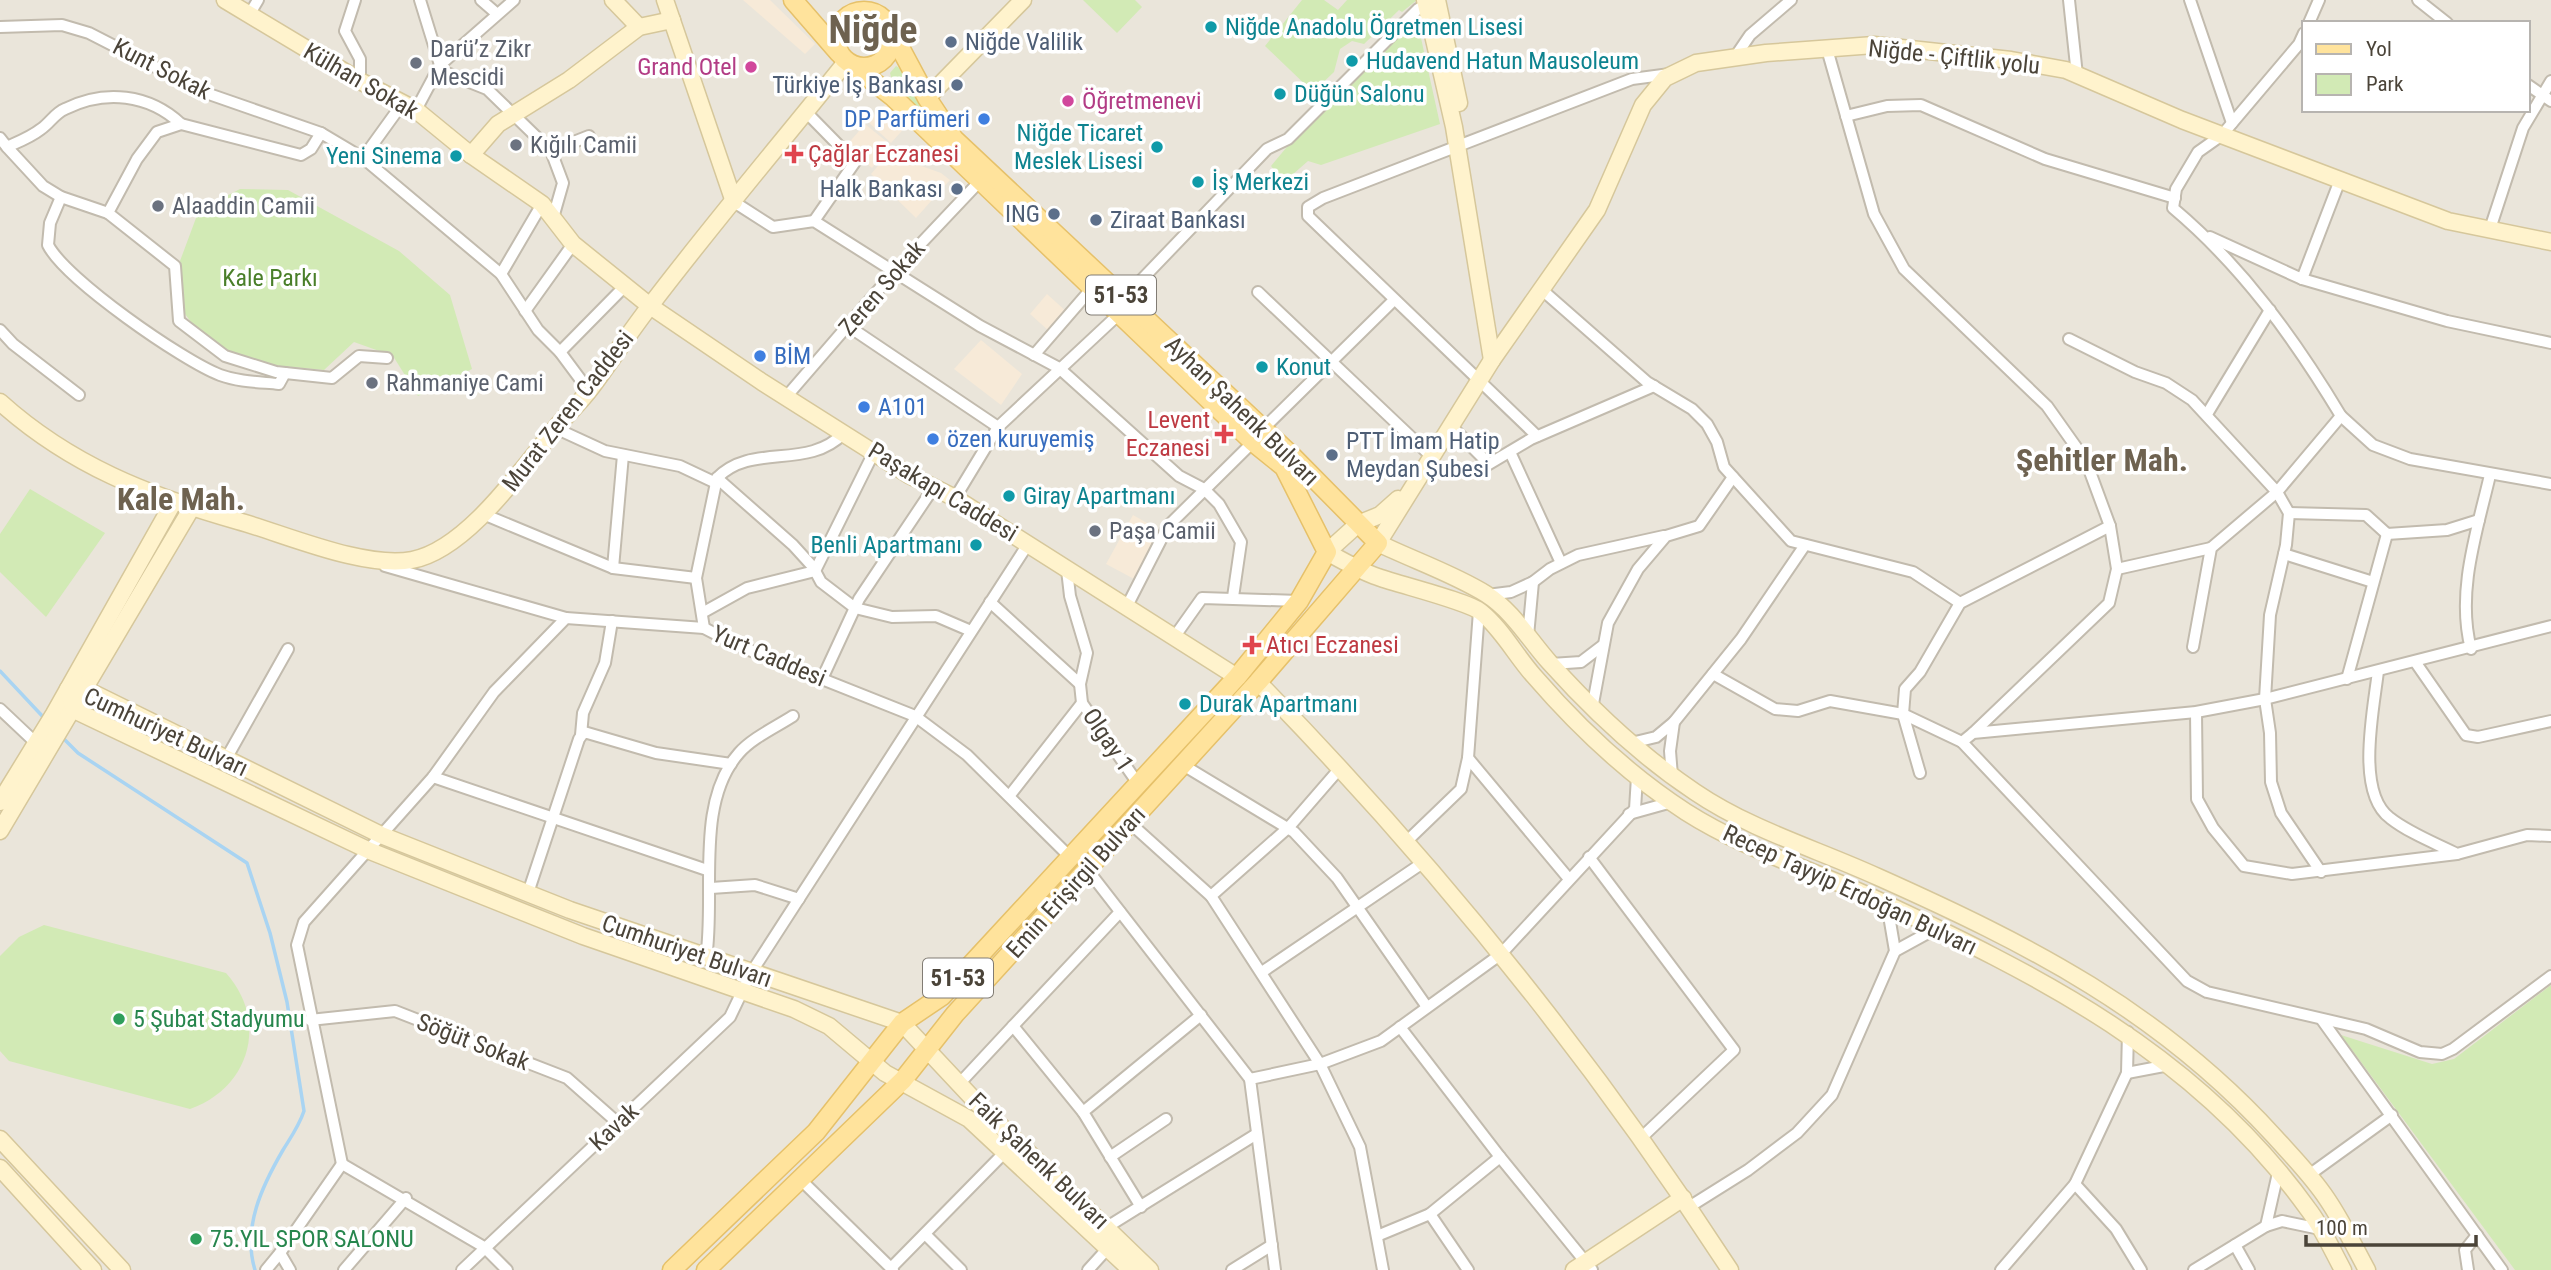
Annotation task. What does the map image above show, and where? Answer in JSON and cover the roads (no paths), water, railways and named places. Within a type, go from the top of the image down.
[{"type":"main road","name":"Külhan Sokak","points":[[225,0],[409,107],[471,155],[542,204],[573,244],[650,306]]},
{"type":"main road","points":[[613,0],[639,27]]},
{"type":"main road","points":[[665,0],[734,202]]},
{"type":"main road","name":"51-53","points":[[793,0],[847,61]]},
{"type":"main road","name":"51-53","points":[[856,0],[886,22]]},
{"type":"main road","points":[[928,98],[1023,0]]},
{"type":"main road","points":[[1431,1],[1462,143],[1495,356]]},
{"type":"main road","points":[[864,11],[886,22],[892,45],[882,61],[865,68],[847,61],[836,37],[845,19],[864,11]]},
{"type":"main road","points":[[471,155],[498,124],[569,80],[639,27],[672,20]]},
{"type":"main road","name":"Ayhan Şahenk Bulvarı","points":[[886,22],[954,139],[1121,306],[1378,543]]},
{"type":"main road","name":"Niğde - Çiftlik yolu","points":[[1410,488],[1495,356],[1597,211],[1643,105],[1665,78],[1696,62],[1874,45],[2011,60],[2077,75],[2227,129],[2340,180],[2448,221],[2551,241]]},
{"type":"main road","name":"Murat Zeren Caddesi","points":[[0,402],[37,432],[73,455],[173,503],[342,553],[396,561],[419,558],[450,540],[483,514],[507,489],[589,390],[650,306],[847,61]]},
{"type":"main road","name":"Ayhan Şahenk Bulvarı","points":[[847,61],[893,97],[1092,288],[1121,306]]},
{"type":"main road","name":"Paşakapı Caddesi","points":[[650,306],[786,397],[955,498],[1237,677]]},
{"type":"main road","name":"Ayhan Şahenk Bulvarı","points":[[1258,435],[1284,467],[1327,552]]},
{"type":"main road","points":[[1410,488],[1380,515],[1358,524],[1327,552],[1374,576],[1479,611]]},
{"type":"main road","points":[[1378,543],[1410,488]]},
{"type":"main road","points":[[68,689],[173,503]]},
{"type":"main road","points":[[0,802],[44,740],[85,689],[191,509]]},
{"type":"main road","name":"Emin Erişirgil Bulvarı","points":[[706,1270],[903,1080],[928,1052],[955,1014],[1258,682],[1378,543]]},
{"type":"main road","name":"Recep Tayyip Erdoğan Bulvarı","points":[[1378,543],[1487,595],[1528,636],[1592,709],[1672,776],[1699,795],[1761,828],[1923,898],[2094,986],[2140,1015],[2244,1103],[2309,1175],[2327,1198],[2367,1270]]},
{"type":"main road","name":"Emin Erişirgil Bulvarı","points":[[672,1270],[816,1132],[902,1023],[942,996],[1139,785],[1237,677],[1298,601],[1327,552]]},
{"type":"main road","name":"Recep Tayyip Erdoğan Bulvarı","points":[[1479,611],[1578,724],[1637,777],[1672,802],[1752,848],[1886,904],[2060,990],[2128,1032],[2229,1118],[2309,1210],[2343,1270]]},
{"type":"main road","points":[[1258,682],[1341,767],[1501,954],[1641,1138],[1730,1270]]},
{"type":"main road","name":"Cumhuriyet Bulvarı","points":[[902,1023],[706,958],[528,893],[381,835],[85,689],[68,689],[65,716],[370,851],[583,936],[794,1009],[829,1026],[885,1073],[903,1080]]},
{"type":"main road","points":[[0,831],[44,740]]},
{"type":"main road","name":"Faik Şahenk Bulvarı","points":[[902,1023],[959,1084],[1150,1270]]},
{"type":"main road","name":"Faik Şahenk Bulvarı","points":[[903,1080],[969,1119],[1131,1270]]},
{"type":"main road","points":[[0,1139],[122,1270]]},
{"type":"main road","points":[[0,1168],[93,1270]]},
{"type":"main road","points":[[1584,1267],[1686,1203]]},
{"type":"street","points":[[249,15],[258,0]]},
{"type":"street","points":[[355,0],[345,31],[360,59],[360,80]]},
{"type":"street","points":[[419,0],[438,67],[487,89],[551,151],[563,183],[553,218]]},
{"type":"street","points":[[481,0],[496,13]]},
{"type":"street","points":[[363,158],[409,107],[438,67],[496,13],[514,0]]},
{"type":"street","points":[[1735,57],[1750,35],[1791,0]]},
{"type":"street","points":[[2069,0],[2077,75]]},
{"type":"street","points":[[2190,0],[2227,129]]},
{"type":"street","points":[[2310,21],[2319,0]]},
{"type":"street","points":[[2417,0],[2444,21]]},
{"type":"street","points":[[955,498],[998,427],[1121,306],[1261,155],[1273,145],[1287,139],[1431,1]]},
{"type":"street","name":"Kunt Sokak","points":[[0,27],[55,25],[89,33],[206,93],[321,133],[363,158],[501,274],[538,330],[560,352],[589,390]]},
{"type":"street","points":[[2302,37],[2227,129],[2198,152],[2176,189],[2173,208],[2204,234],[2270,310],[2294,341],[2341,416],[2373,445],[2398,454],[2551,484]]},
{"type":"street","points":[[1827,49],[1874,214],[1904,269],[2046,406],[2086,461],[2110,526],[2117,569],[2109,603],[1962,742]]},
{"type":"street","points":[[1537,436],[1308,216],[1308,207],[1323,198],[1462,143],[1632,79],[1673,74]]},
{"type":"street","points":[[2490,229],[2523,128],[2551,81]]},
{"type":"street","points":[[2530,86],[2551,101]]},
{"type":"street","points":[[321,133],[311,149],[302,156],[181,124],[166,110],[152,103],[122,97],[99,98],[65,109],[41,129],[3,143],[43,186],[61,197],[108,213],[175,266],[179,321],[225,356],[285,373],[332,377],[359,356],[387,358]]},
{"type":"street","points":[[1846,116],[1887,106],[1921,105],[2045,159],[2175,198]]},
{"type":"street","points":[[806,112],[855,162],[814,221]]},
{"type":"street","points":[[108,213],[137,159],[157,132],[181,124]]},
{"type":"street","points":[[551,151],[589,136]]},
{"type":"street","points":[[2302,279],[2340,180]]},
{"type":"street","name":"Zeren Sokak","points":[[786,397],[894,272],[980,181]]},
{"type":"street","points":[[61,197],[50,223],[48,245],[88,289],[212,372],[241,380],[279,384],[285,373]]},
{"type":"street","points":[[734,202],[773,227],[814,221],[894,272],[1059,368],[1179,476],[1204,489],[1219,505],[1241,542],[1233,597]]},
{"type":"street","points":[[501,274],[542,204]]},
{"type":"street","points":[[2204,234],[2302,279],[2447,321],[2551,343]]},
{"type":"street","points":[[525,311],[573,244]]},
{"type":"street","points":[[560,352],[624,287]]},
{"type":"street","points":[[1034,355],[1092,288]]},
{"type":"street","points":[[1541,289],[1654,386],[1692,409],[1707,424],[1717,442],[1724,467],[1791,541],[1913,572],[1940,587],[1960,603]]},
{"type":"street","points":[[1258,292],[1431,456]]},
{"type":"street","points":[[1126,608],[1168,526],[1394,300]]},
{"type":"street","points":[[2207,414],[2270,310]]},
{"type":"street","points":[[848,326],[998,427]]},
{"type":"street","points":[[0,330],[13,344],[79,395]]},
{"type":"street","points":[[2068,339],[2187,395],[2277,492],[2290,513],[2270,615],[2265,699],[2270,733],[2271,782],[2281,813],[2321,872]]},
{"type":"street","points":[[1450,425],[1489,464],[1537,436],[1654,386]]},
{"type":"street","points":[[2117,569],[2211,548],[2277,492],[2341,416]]},
{"type":"street","points":[[555,428],[586,444],[623,456],[680,466],[717,481],[793,545],[821,582],[855,608],[892,617],[936,616],[971,631]]},
{"type":"street","points":[[704,628],[696,578],[717,481],[727,468],[743,461],[817,453],[832,446],[844,433]]},
{"type":"street","points":[[702,613],[747,588],[815,571],[874,452]]},
{"type":"street","points":[[1510,452],[1561,564]]},
{"type":"street","points":[[612,568],[623,456]]},
{"type":"street","points":[[2471,649],[2465,626],[2469,579],[2490,474]]},
{"type":"street","points":[[1487,595],[1511,592],[1589,552],[1666,536],[1699,526],[1718,503],[1733,477]]},
{"type":"street","points":[[822,679],[855,608],[934,487]]},
{"type":"street","points":[[2290,513],[2366,515],[2387,534],[2447,530],[2479,520]]},
{"type":"street","points":[[483,514],[612,568],[696,578]]},
{"type":"street","points":[[1920,772],[1903,714],[1905,689],[1920,672],[1960,603],[2110,526]]},
{"type":"street","points":[[2347,679],[2387,534]]},
{"type":"street","points":[[1592,709],[1608,623],[1638,569],[1666,536]]},
{"type":"street","name":"Kavak","points":[[462,1270],[730,1017],[751,973],[1028,544]]},
{"type":"street","points":[[1631,743],[1656,737],[1674,722],[1741,639],[1805,545]]},
{"type":"street","points":[[2193,647],[2211,548]]},
{"type":"street","name":"Yurt Caddesi","points":[[342,553],[566,618],[704,628],[915,716],[967,755],[1071,858]]},
{"type":"street","points":[[2284,554],[2374,582]]},
{"type":"street","name":"Olgay 1","points":[[1067,570],[1070,596],[1087,653],[1080,684],[1082,703],[1139,785]]},
{"type":"street","points":[[1528,636],[1533,582]]},
{"type":"street","points":[[1175,636],[1202,598],[1298,601]]},
{"type":"street","points":[[990,602],[1080,684]]},
{"type":"street","points":[[1407,841],[1461,789],[1468,758],[1479,611]]},
{"type":"street","points":[[266,1270],[342,1164],[310,1020],[297,944],[298,932],[433,777],[494,692],[566,618]]},
{"type":"street","points":[[528,893],[551,817],[581,735],[583,713],[606,663],[612,621]]},
{"type":"street","points":[[1973,733],[2196,712],[2265,699],[2416,663],[2551,626]]},
{"type":"street","points":[[1551,664],[1581,662],[1602,646]]},
{"type":"street","points":[[226,759],[288,649]]},
{"type":"street","points":[[2416,663],[2466,735],[2478,737],[2551,721]]},
{"type":"street","points":[[2378,671],[2368,756],[2380,805],[2388,818],[2457,854]]},
{"type":"street","points":[[1713,674],[1774,709],[1798,712],[1830,701],[1903,714],[1962,742],[2187,981],[2207,992],[2366,1029],[2420,1052],[2442,1054],[2453,1049],[2551,976]]},
{"type":"street","points":[[1010,795],[1082,703]]},
{"type":"street","points":[[0,709],[44,740]]},
{"type":"street","points":[[2196,712],[2197,799],[2213,828],[2244,866],[2292,873],[2321,872],[2457,854],[2527,835],[2551,836]]},
{"type":"street","points":[[706,958],[711,888],[707,870],[717,794],[722,778],[740,751],[793,716]]},
{"type":"street","points":[[1672,776],[1670,751],[1674,722]]},
{"type":"street","points":[[581,735],[584,732],[656,753],[731,764]]},
{"type":"street","points":[[1468,758],[1569,879]]},
{"type":"street","points":[[1183,765],[1289,827],[1337,878],[1427,1007]]},
{"type":"street","points":[[1211,896],[1289,827],[1341,767]]},
{"type":"street","points":[[433,777],[707,870]]},
{"type":"street","points":[[1250,1080],[1320,1064],[1381,1041],[1501,954],[1635,809],[1638,797],[1637,777]]},
{"type":"street","points":[[1629,814],[1672,802]]},
{"type":"street","points":[[1130,823],[1211,896],[1320,1064],[1360,1147],[1383,1270]]},
{"type":"street","points":[[1590,857],[1734,1051],[1641,1138]]},
{"type":"street","points":[[1262,972],[1424,862]]},
{"type":"street","points":[[1087,869],[1250,1080],[1255,1135],[1275,1270]]},
{"type":"street","points":[[711,888],[755,885],[799,900]]},
{"type":"street","points":[[1686,1203],[1748,1170],[1797,1133],[1832,1096],[1895,951],[1886,904]]},
{"type":"street","points":[[959,1084],[1120,912]]},
{"type":"street","points":[[1895,951],[1937,928]]},
{"type":"street","name":"Söğüt Sokak","points":[[310,1020],[395,1011],[567,1078],[618,1123]]},
{"type":"street","points":[[1083,1112],[1201,1015]]},
{"type":"street","points":[[2322,1020],[2502,1270]]},
{"type":"street","points":[[1013,1026],[1083,1112],[1141,1206]]},
{"type":"street","points":[[1400,1027],[1584,1267]]},
{"type":"street","points":[[2005,1269],[2075,1184],[2127,1073],[2128,1032]]},
{"type":"street","points":[[2127,1073],[2169,1065]]},
{"type":"street","points":[[2309,1175],[2392,1115]]},
{"type":"street","points":[[1110,1157],[1166,1119]]},
{"type":"street","points":[[1107,1227],[1255,1135]]},
{"type":"street","points":[[801,1180],[892,1269],[1005,1152]]},
{"type":"street","points":[[1377,1236],[1430,1214],[1500,1157]]},
{"type":"street","points":[[342,1164],[406,1198],[484,1247],[507,1270]]},
{"type":"street","points":[[2266,1226],[2278,1173]]},
{"type":"street","points":[[2075,1184],[2116,1229],[2141,1270]]},
{"type":"street","points":[[344,1270],[406,1198]]},
{"type":"street","points":[[1430,1214],[1468,1270]]},
{"type":"street","points":[[2194,1270],[2266,1226],[2282,1221],[2320,1229]]},
{"type":"street","points":[[925,1234],[961,1270]]},
{"type":"street","points":[[2468,1270],[2465,1250],[2477,1235]]},
{"type":"street","points":[[1232,1270],[1272,1245]]},
{"type":"street","points":[[2235,1245],[2249,1270]]},
{"type":"street","points":[[1088,1270],[1108,1248]]},
{"type":"street","points":[[280,1253],[290,1270]]},
{"type":"waterway","points":[[0,671],[46,720]]},
{"type":"waterway","points":[[61,736],[78,753],[247,863],[270,933],[287,1002],[304,1111],[268,1178],[256,1208],[251,1239],[255,1270]]},
{"type":"place","name":"Niğde Anadolu Ögretmen Lisesi","points":[[1211,27]]},
{"type":"place","name":"Niğde Valilik","points":[[951,42]]},
{"type":"place","name":"Hudavend Hatun Mausoleum","points":[[1352,61]]},
{"type":"place","name":"Darü’z Zikr Mescidi","points":[[416,63]]},
{"type":"place","name":"Grand Otel","points":[[751,67]]},
{"type":"place","name":"Türkiye İş Bankası","points":[[957,85]]},
{"type":"place","name":"Düğün Salonu","points":[[1280,94]]},
{"type":"place","name":"Öğretmenevi","points":[[1068,101]]},
{"type":"place","name":"DP Parfümeri","points":[[984,119]]},
{"type":"place","name":"Kığılı Camii","points":[[516,145]]},
{"type":"place","name":"Niğde Ticaret Meslek Lisesi","points":[[1157,147]]},
{"type":"place","name":"Çağlar Eczanesi","points":[[794,154]]},
{"type":"place","name":"Yeni Sinema","points":[[456,156]]},
{"type":"place","name":"İş Merkezi","points":[[1198,182]]},
{"type":"place","name":"Halk Bankası","points":[[957,189]]},
{"type":"place","name":"Alaaddin Camii","points":[[158,206]]},
{"type":"place","name":"ING","points":[[1054,214]]},
{"type":"place","name":"Ziraat Bankası","points":[[1096,220]]},
{"type":"place","name":"BİM","points":[[760,356]]},
{"type":"place","name":"Konut","points":[[1262,367]]},
{"type":"place","name":"Rahmaniye Cami","points":[[372,383]]},
{"type":"place","name":"A101","points":[[864,407]]},
{"type":"place","name":"Levent Eczanesi","points":[[1224,434]]},
{"type":"place","name":"özen kuruyemiş","points":[[933,439]]},
{"type":"place","name":"PTT İmam Hatip Meydan Şubesi","points":[[1332,455]]},
{"type":"place","name":"Giray Apartmanı","points":[[1009,496]]},
{"type":"place","name":"Paşa Camii","points":[[1095,531]]},
{"type":"place","name":"Benli Apartmanı","points":[[976,545]]},
{"type":"place","name":"Atıcı Eczanesi","points":[[1252,645]]},
{"type":"place","name":"Durak Apartmanı","points":[[1185,704]]},
{"type":"place","name":"5 Şubat Stadyumu","points":[[119,1019]]},
{"type":"place","name":"75.YIL SPOR SALONU","points":[[196,1239]]},
{"type":"district","name":"Niğde","points":[[873,30]]},
{"type":"district","name":"Şehitler Mah.","points":[[2102,460]]},
{"type":"district","name":"Kale Mah.","points":[[181,499]]},
{"type":"park label","name":"Kale Parkı","points":[[270,278]]}]
